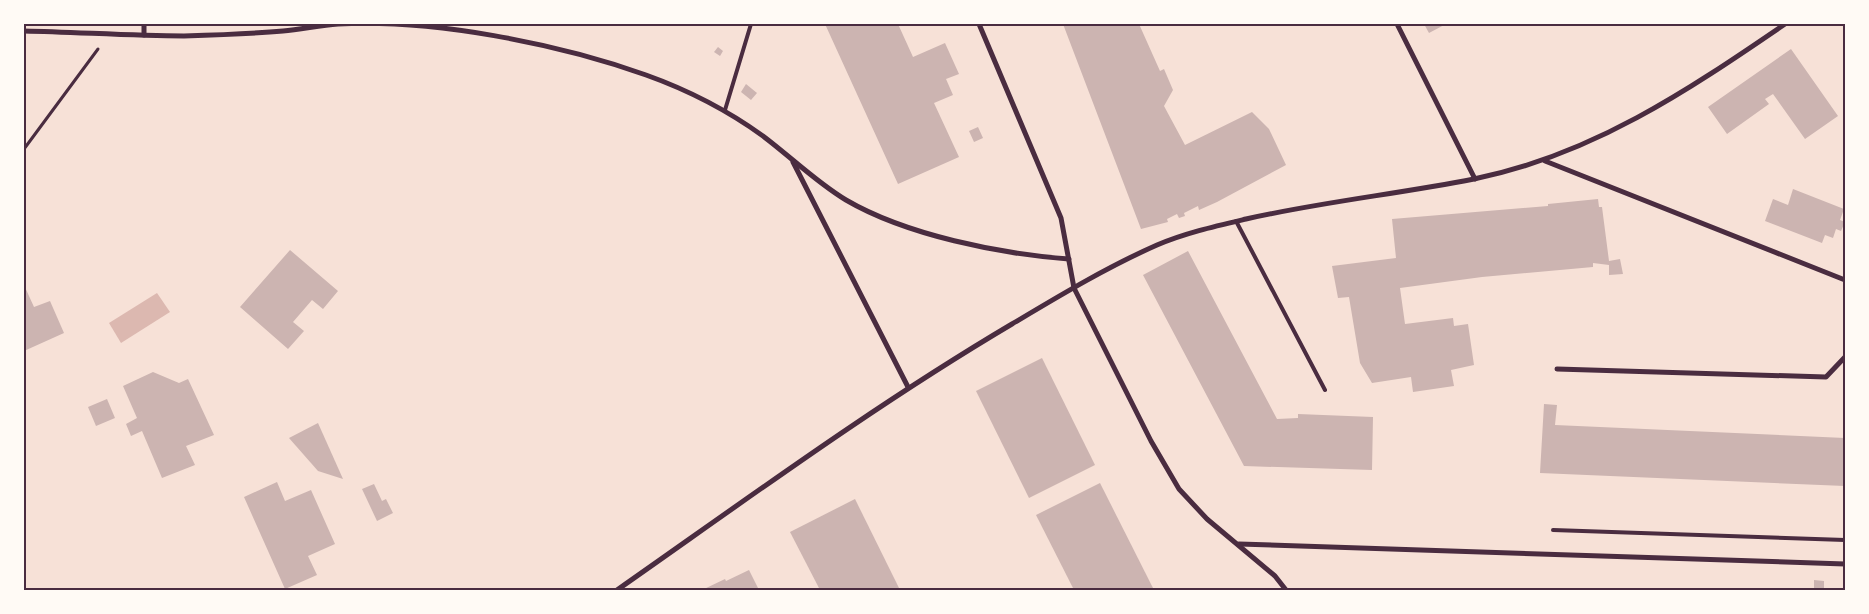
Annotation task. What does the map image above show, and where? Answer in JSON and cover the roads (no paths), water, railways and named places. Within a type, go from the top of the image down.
[{"type":"street","points":[[144,24],[144,35]]},
{"type":"street","points":[[24,31],[144,35],[285,31],[337,24],[435,27],[513,40],[589,56],[647,75],[724,110],[764,137],[815,179],[847,201],[884,218],[920,231],[964,242],[1045,257],[1069,259]]},
{"type":"street","points":[[979,24],[1061,218],[1074,288],[1151,441],[1179,490],[1207,519],[1276,576],[1286,590]]},
{"type":"street","points":[[1397,24],[1475,179]]},
{"type":"street","points":[[617,590],[908,387],[1074,288],[1158,244],[1202,229],[1236,221],[1278,212],[1475,179],[1545,161],[1599,139],[1652,110],[1695,85],[1785,24]]},
{"type":"street","points":[[792,159],[908,387]]},
{"type":"street","points":[[1545,161],[1845,280]]},
{"type":"street","points":[[1558,369],[1826,377],[1845,357]]},
{"type":"street","points":[[1238,544],[1845,564]]},
{"type":"lane","points":[[724,110],[751,24]]},
{"type":"lane","points":[[1236,221],[1325,390]]},
{"type":"lane","points":[[1553,530],[1845,540]]}]
